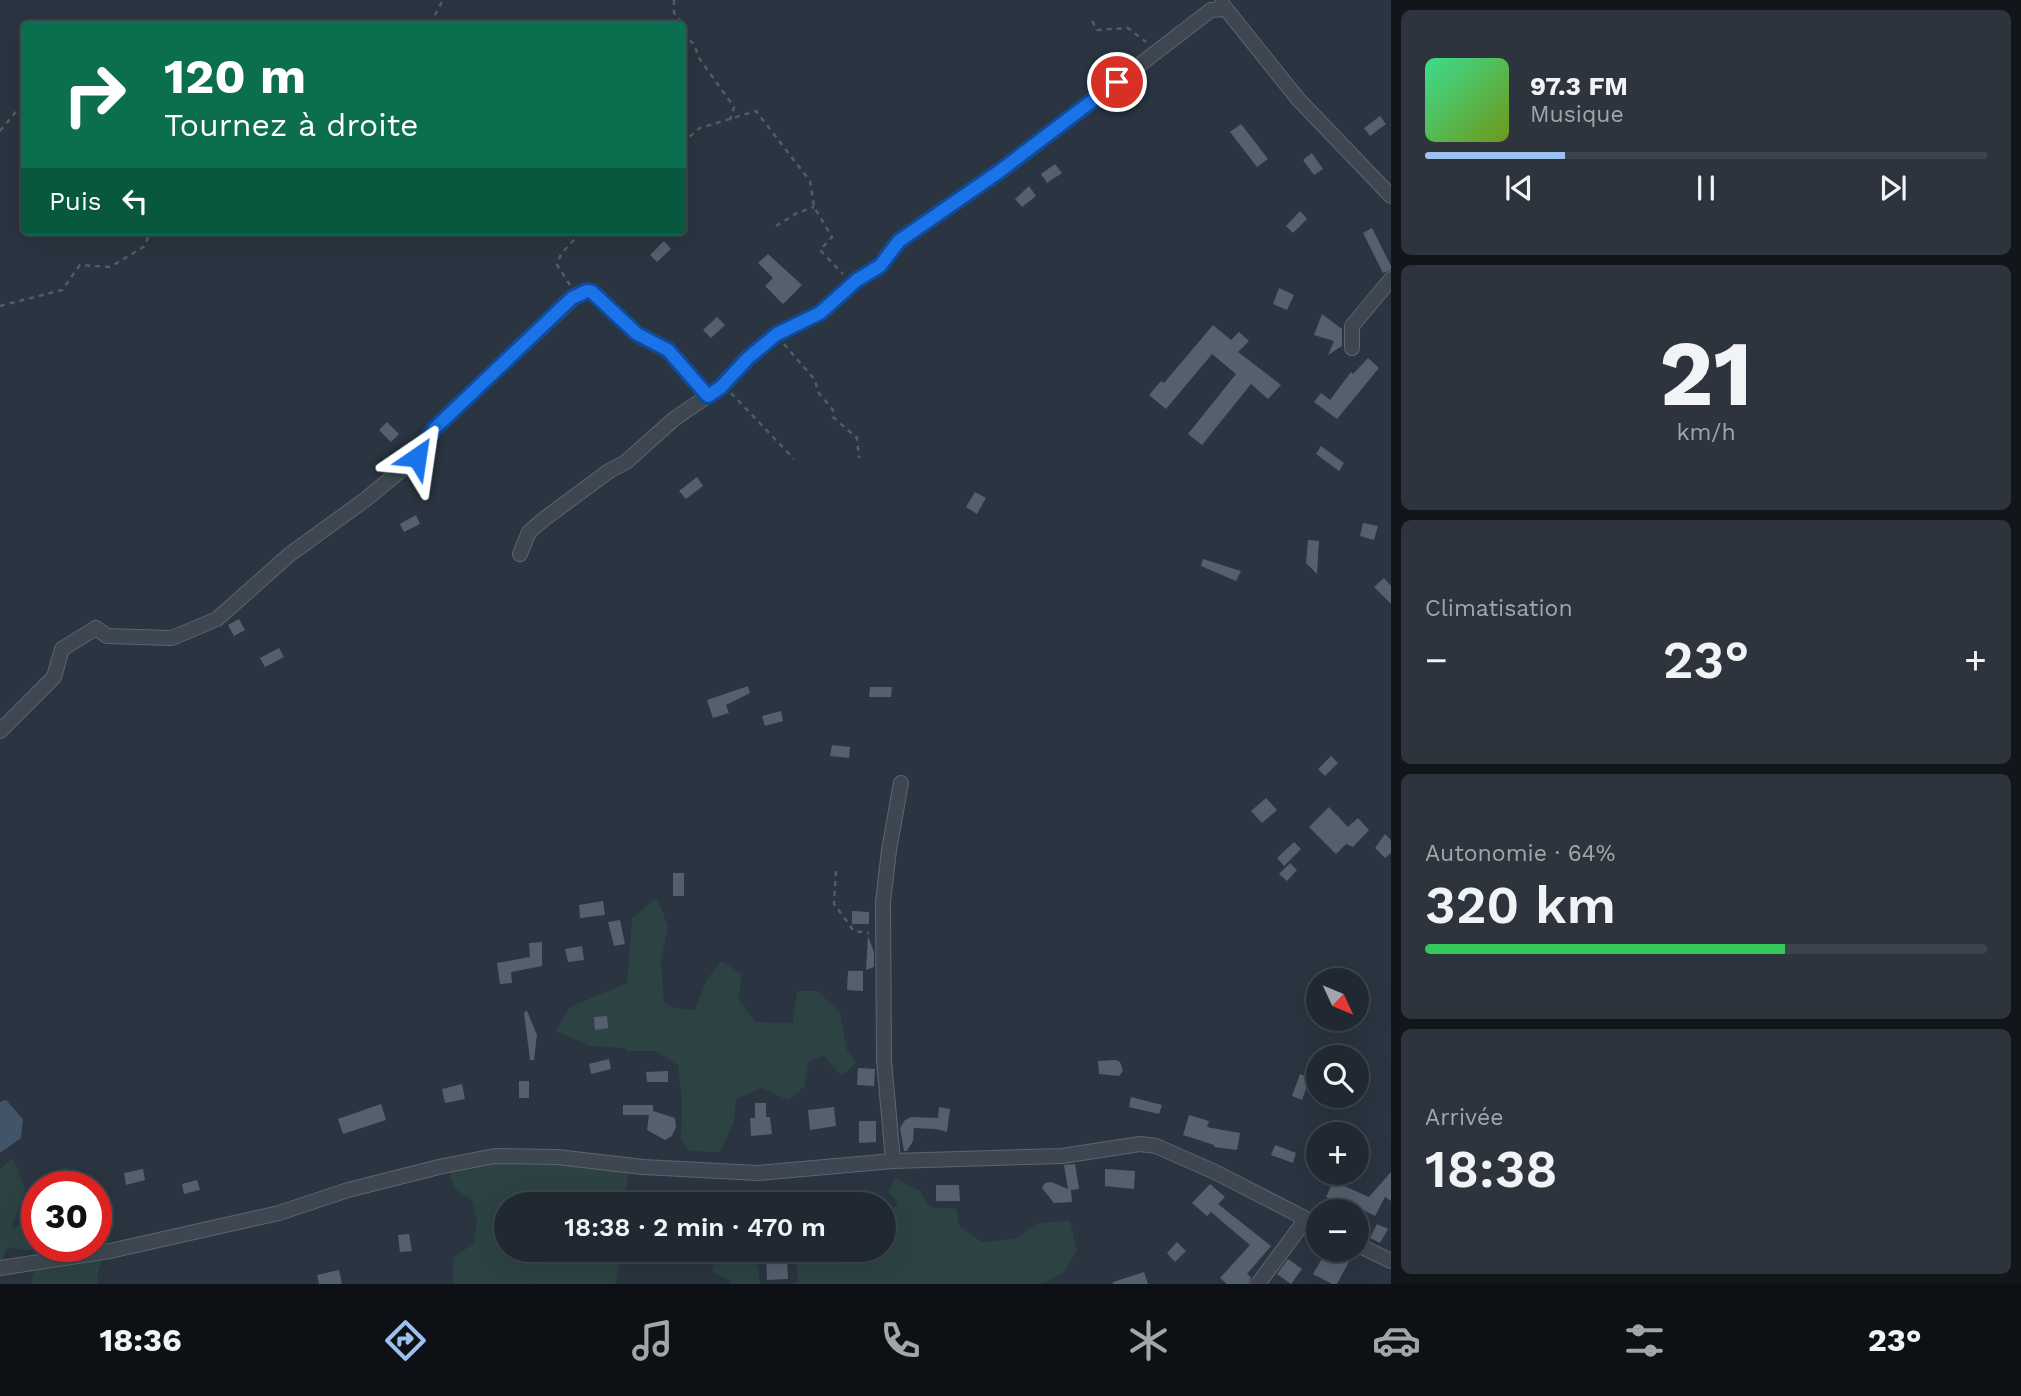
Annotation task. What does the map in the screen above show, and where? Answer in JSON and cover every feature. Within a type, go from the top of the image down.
[{"type":"street","points":[[520,554],[529,532],[544,519],[609,471],[626,462],[674,419],[723,385],[748,358],[777,334],[820,313],[852,284],[880,266],[899,241],[1000,171],[1210,10],[1223,4],[1298,99],[1391,196]]},
{"type":"street","points":[[1352,348],[1352,326],[1391,279]]},
{"type":"street","points":[[0,731],[54,677],[62,649],[96,628],[107,636],[172,638],[221,617],[291,553],[366,499],[417,457],[434,429],[577,295],[592,292],[637,334],[668,350],[708,396]]},
{"type":"street","points":[[893,1161],[884,1060],[883,934],[885,877],[901,783]]},
{"type":"street","points":[[0,1268],[110,1251],[253,1219],[348,1190],[495,1156],[557,1157],[643,1167],[758,1173],[893,1161],[1062,1156],[1140,1144],[1156,1146],[1215,1172],[1306,1219]]},
{"type":"street","points":[[1258,1284],[1306,1229]]},
{"type":"street","points":[[1369,1250],[1391,1261]]},
{"type":"path","points":[[432,21],[443,0]]},
{"type":"path","points":[[674,0],[674,13],[680,21]]},
{"type":"path","points":[[1092,21],[1097,30],[1128,28],[1143,42],[1173,39]]},
{"type":"path","points":[[686,37],[694,44],[699,58],[734,107],[730,120]]},
{"type":"path","points":[[0,131],[21,106]]},
{"type":"path","points":[[686,140],[701,128],[756,111],[810,181],[814,207],[832,237],[820,250],[852,284]]},
{"type":"path","points":[[776,226],[797,213],[814,207]]},
{"type":"path","points":[[0,306],[62,289],[80,265],[110,267],[145,247],[149,235]]},
{"type":"path","points":[[577,295],[557,265],[561,254],[578,235]]},
{"type":"path","points":[[777,334],[815,380],[818,392],[833,410],[833,417],[858,438],[859,458]]},
{"type":"path","points":[[723,385],[794,459]]},
{"type":"path","points":[[836,871],[834,904],[854,931],[883,934]]},
{"type":"green space","points":[[657,898],[668,926],[661,961],[664,1003],[678,1009],[695,1010],[707,979],[722,961],[742,975],[738,999],[755,1022],[793,1023],[797,991],[817,991],[840,1012],[847,1051],[856,1063],[841,1076],[825,1056],[809,1061],[804,1087],[788,1100],[762,1088],[736,1099],[734,1121],[720,1152],[690,1151],[681,1140],[682,1103],[678,1065],[656,1051],[626,1051],[625,1048],[590,1046],[556,1031],[570,1007],[627,983],[632,918]]},
{"type":"green space","points":[[13,1158],[21,1179],[21,1201],[11,1230],[21,1225],[21,1249],[7,1248],[0,1265],[0,1169]]},
{"type":"green space","points":[[496,1162],[559,1162],[629,1172],[625,1192],[494,1192],[494,1262],[620,1262],[615,1284],[453,1284],[453,1258],[473,1244],[477,1222],[472,1200],[455,1189],[449,1171]]},
{"type":"green space","points":[[895,1178],[920,1191],[930,1207],[956,1209],[959,1226],[982,1242],[1015,1239],[1038,1223],[1070,1221],[1077,1250],[1064,1272],[1043,1284],[793,1284],[798,1282],[797,1262],[896,1262],[898,1203],[896,1192],[888,1192]]},
{"type":"green space","points":[[36,1262],[102,1262],[97,1284],[31,1284]]},
{"type":"green space","points":[[715,1262],[757,1262],[760,1284],[731,1284],[712,1271]]},
{"type":"water","points":[[6,1100],[23,1119],[21,1138],[0,1153],[0,1102]]},
{"type":"building","points":[[1380,116],[1386,124],[1370,136],[1364,128]]},
{"type":"building","points":[[1241,124],[1268,159],[1257,167],[1230,132]]},
{"type":"building","points":[[1312,153],[1323,169],[1314,175],[1303,160]]},
{"type":"building","points":[[1055,164],[1062,173],[1047,183],[1041,174]]},
{"type":"building","points":[[1029,186],[1036,196],[1022,207],[1015,199]]},
{"type":"building","points":[[1300,211],[1307,219],[1293,233],[1286,226]]},
{"type":"building","points":[[1372,228],[1391,266],[1391,270],[1383,273],[1363,233]]},
{"type":"building","points":[[664,241],[671,249],[657,262],[650,255]]},
{"type":"building","points":[[768,254],[802,285],[783,304],[765,286],[773,278],[758,263]]},
{"type":"building","points":[[1279,288],[1294,295],[1287,310],[1273,304]]},
{"type":"building","points":[[1322,314],[1342,329],[1342,346],[1328,355],[1334,341],[1314,335]]},
{"type":"building","points":[[717,317],[725,325],[711,338],[703,330]]},
{"type":"building","points":[[1213,325],[1231,340],[1239,332],[1249,341],[1238,352],[1281,385],[1268,399],[1251,384],[1202,445],[1188,434],[1236,374],[1212,354],[1166,409],[1149,395],[1161,381],[1164,383]]},
{"type":"building","points":[[1368,358],[1379,368],[1337,419],[1314,402],[1321,393],[1330,400],[1351,372],[1353,374]]},
{"type":"building","points":[[387,422],[399,434],[391,442],[379,430]]},
{"type":"building","points":[[1321,446],[1344,463],[1339,471],[1316,454]]},
{"type":"building","points":[[697,477],[703,486],[686,499],[679,491]]},
{"type":"building","points":[[975,492],[986,498],[977,514],[966,507]]},
{"type":"building","points":[[416,515],[420,524],[404,532],[400,524]]},
{"type":"building","points":[[1363,523],[1378,526],[1374,540],[1360,536]]},
{"type":"building","points":[[1308,540],[1319,541],[1317,574],[1306,563]]},
{"type":"building","points":[[1203,559],[1241,571],[1236,581],[1201,566]]},
{"type":"building","points":[[1384,578],[1391,586],[1391,604],[1374,587]]},
{"type":"building","points":[[239,619],[245,630],[234,636],[228,625]]},
{"type":"building","points":[[279,648],[284,657],[265,667],[260,658]]},
{"type":"building","points":[[748,686],[750,693],[726,705],[729,713],[713,718],[707,700]]},
{"type":"building","points":[[870,687],[892,687],[891,697],[869,697]]},
{"type":"building","points":[[781,711],[783,721],[765,726],[762,716]]},
{"type":"building","points":[[832,745],[850,747],[849,758],[830,756]]},
{"type":"building","points":[[1331,756],[1338,763],[1325,776],[1318,769]]},
{"type":"building","points":[[1266,798],[1277,810],[1262,823],[1251,811]]},
{"type":"building","points":[[1329,807],[1348,827],[1358,818],[1369,830],[1353,847],[1346,844],[1336,854],[1309,827]]},
{"type":"building","points":[[1385,834],[1391,840],[1391,853],[1385,858],[1375,848]]},
{"type":"building","points":[[1294,842],[1301,849],[1284,866],[1277,858]]},
{"type":"building","points":[[1290,863],[1297,870],[1287,881],[1279,874]]},
{"type":"building","points":[[673,873],[684,873],[684,896],[673,896]]},
{"type":"building","points":[[603,901],[605,915],[580,918],[579,905]]},
{"type":"building","points":[[852,911],[869,912],[869,924],[852,924]]},
{"type":"building","points":[[620,920],[625,944],[614,946],[608,922]]},
{"type":"building","points":[[868,936],[874,952],[874,967],[866,970]]},
{"type":"building","points":[[542,942],[542,966],[511,972],[512,983],[500,984],[497,963],[530,957],[529,943]]},
{"type":"building","points":[[582,946],[584,960],[568,962],[565,949]]},
{"type":"building","points":[[848,971],[863,971],[863,991],[847,990]]},
{"type":"building","points":[[527,1011],[537,1035],[534,1060],[530,1060],[524,1012]]},
{"type":"building","points":[[607,1016],[608,1028],[595,1030],[594,1017]]},
{"type":"building","points":[[609,1059],[611,1069],[591,1074],[589,1064]]},
{"type":"building","points":[[1098,1061],[1120,1062],[1123,1071],[1119,1076],[1099,1074]]},
{"type":"building","points":[[858,1068],[875,1069],[874,1086],[857,1085]]},
{"type":"building","points":[[668,1071],[668,1082],[647,1082],[646,1072]]},
{"type":"building","points":[[1300,1074],[1306,1076],[1306,1089],[1302,1100],[1292,1096]]},
{"type":"building","points":[[519,1081],[529,1081],[529,1098],[519,1098]]},
{"type":"building","points":[[462,1084],[465,1099],[445,1103],[442,1089]]},
{"type":"building","points":[[1131,1097],[1162,1105],[1159,1114],[1129,1107]]},
{"type":"building","points":[[755,1103],[766,1103],[766,1117],[770,1117],[772,1134],[751,1136],[750,1118],[755,1118]]},
{"type":"building","points":[[381,1104],[386,1120],[343,1134],[338,1119]]},
{"type":"building","points":[[623,1105],[653,1105],[653,1111],[675,1118],[676,1127],[672,1136],[665,1140],[647,1130],[649,1115],[623,1115]]},
{"type":"building","points":[[834,1107],[836,1126],[810,1130],[808,1110]]},
{"type":"building","points":[[939,1107],[950,1109],[947,1132],[914,1128],[913,1141],[907,1151],[904,1151],[900,1128],[905,1120],[911,1117],[938,1118]]},
{"type":"building","points":[[1189,1115],[1209,1121],[1207,1127],[1240,1133],[1237,1150],[1214,1147],[1183,1135]]},
{"type":"building","points":[[859,1121],[876,1121],[876,1142],[859,1143]]},
{"type":"building","points":[[1275,1145],[1296,1153],[1293,1163],[1271,1155]]},
{"type":"building","points":[[1075,1164],[1079,1189],[1071,1190],[1072,1202],[1054,1203],[1042,1188],[1045,1183],[1051,1182],[1068,1189],[1064,1165]]},
{"type":"building","points":[[143,1169],[145,1180],[126,1185],[124,1173]]},
{"type":"building","points":[[1105,1169],[1135,1171],[1134,1189],[1105,1186]]},
{"type":"building","points":[[1391,1172],[1391,1201],[1385,1197],[1375,1216],[1369,1213],[1369,1199],[1326,1197],[1331,1185],[1342,1185],[1369,1197]]},
{"type":"building","points":[[197,1180],[200,1190],[184,1194],[182,1184]]},
{"type":"building","points":[[1210,1184],[1225,1197],[1218,1204],[1271,1246],[1247,1274],[1251,1277],[1249,1284],[1227,1284],[1220,1278],[1250,1245],[1211,1212],[1207,1216],[1192,1203]]},
{"type":"building","points":[[936,1185],[959,1185],[960,1201],[936,1201]]},
{"type":"building","points":[[1377,1224],[1388,1229],[1380,1243],[1370,1238]]},
{"type":"building","points":[[409,1234],[412,1251],[400,1252],[398,1235]]},
{"type":"building","points":[[1177,1242],[1186,1251],[1175,1262],[1167,1253]]},
{"type":"building","points":[[1288,1259],[1302,1269],[1291,1284],[1277,1274]]},
{"type":"building","points":[[766,1262],[787,1262],[788,1279],[767,1280]]},
{"type":"building","points":[[1320,1262],[1349,1262],[1337,1284],[1313,1274]]},
{"type":"building","points":[[339,1270],[342,1284],[319,1284],[317,1275]]},
{"type":"building","points":[[1144,1272],[1148,1284],[1113,1284],[1113,1282]]},
{"type":"route","points":[[417,457],[434,429],[454,413],[572,298],[587,291],[592,292],[637,334],[668,350],[708,396],[777,334],[820,313],[857,280],[880,266],[899,241],[1000,171],[1117,82]]}]
